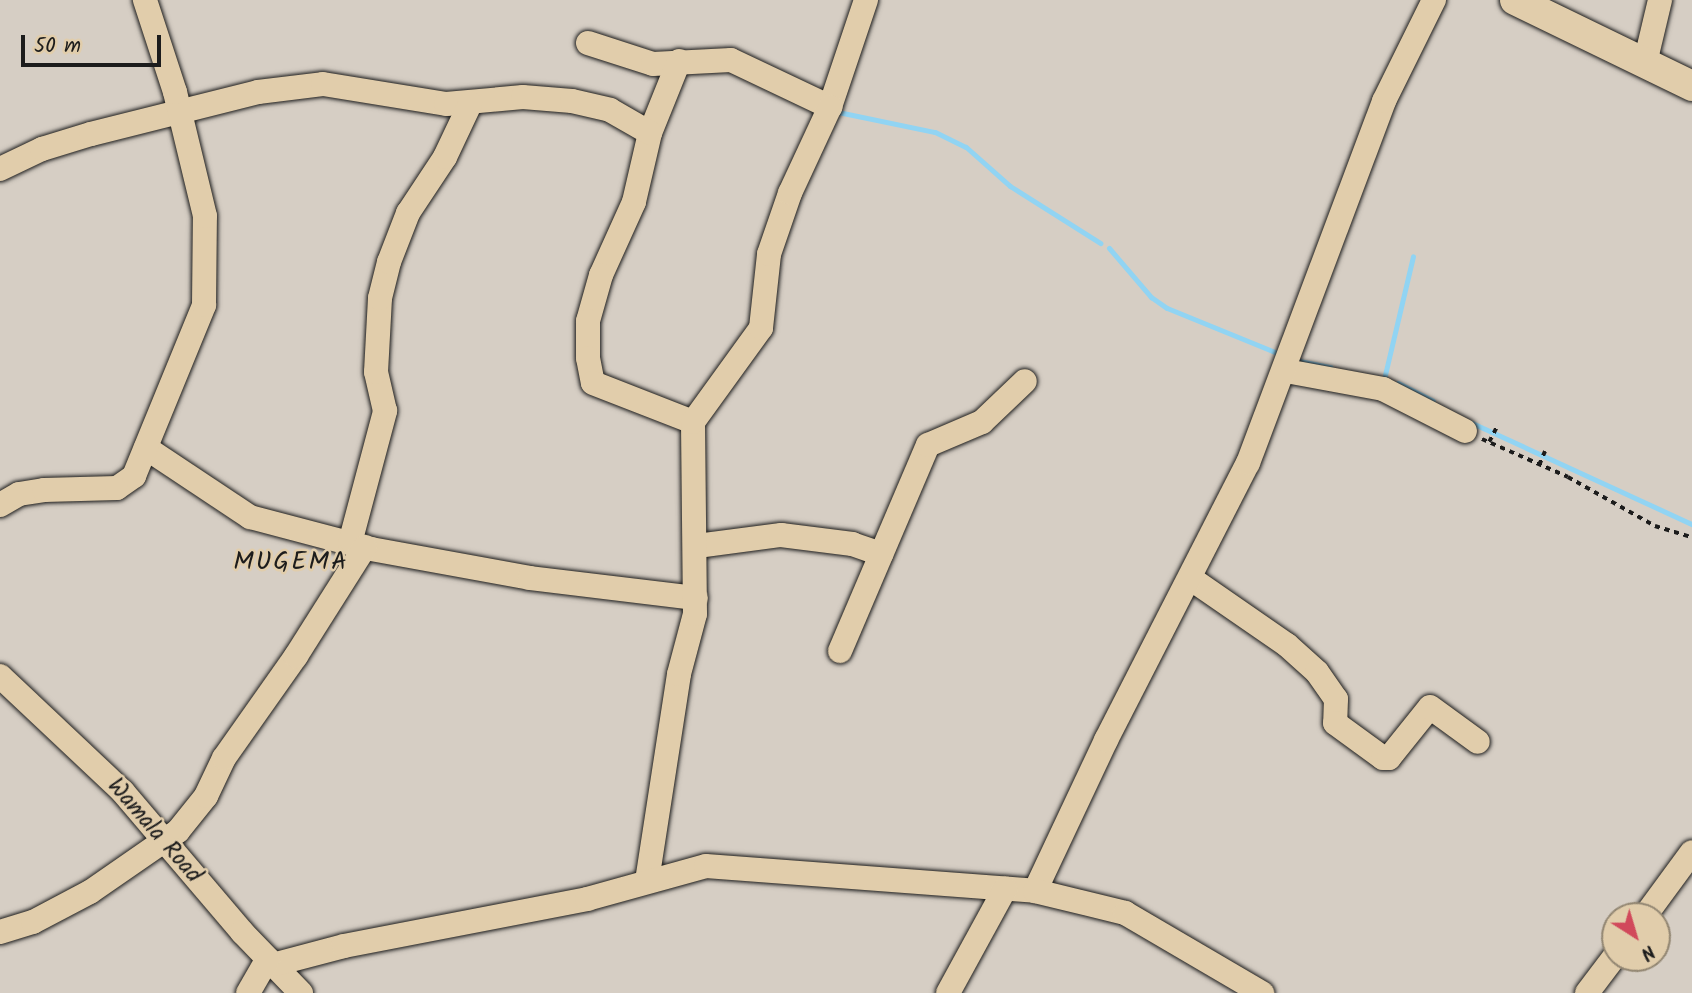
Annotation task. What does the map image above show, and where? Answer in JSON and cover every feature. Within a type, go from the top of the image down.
[{"type":"main road","points":[[1515,0],[1692,86]]},
{"type":"street","points":[[1,502],[19,494],[44,490],[117,488],[134,476],[206,295],[205,216],[180,111],[145,0]]},
{"type":"street","points":[[647,881],[679,674],[696,598],[697,546],[691,457],[693,422],[761,328],[769,254],[790,193],[830,107],[866,0]]},
{"type":"street","points":[[1035,891],[1105,740],[1248,463],[1286,370],[1384,101],[1434,0]]},
{"type":"street","points":[[1645,63],[1660,0]]},
{"type":"street","points":[[588,43],[653,64],[732,61],[830,107]]},
{"type":"street","points":[[679,61],[650,133],[634,202],[601,275],[588,321],[589,375],[593,383],[617,396],[693,422]]},
{"type":"street","points":[[0,169],[51,145],[180,111],[323,84],[470,104],[523,97],[572,101],[610,110],[650,133]]},
{"type":"street","points":[[0,932],[33,922],[90,892],[163,842],[206,796],[223,758],[296,656],[357,545],[385,411],[376,372],[380,298],[388,262],[408,214],[444,157],[470,104]]},
{"type":"street","points":[[1286,370],[1383,389],[1465,431]]},
{"type":"street","points":[[840,651],[928,445],[982,422],[1025,382]]},
{"type":"street","points":[[146,448],[250,517],[357,545],[530,578],[696,598]]},
{"type":"street","points":[[697,546],[781,535],[844,542],[881,554]]},
{"type":"street","points":[[1190,578],[1287,645],[1317,672],[1336,699],[1335,723],[1383,758],[1389,758],[1430,706],[1478,742]]},
{"type":"street","name":"Wamala Road","points":[[0,676],[123,792],[163,842],[301,993]]},
{"type":"street","points":[[1655,902],[1692,852]]},
{"type":"street","points":[[248,993],[272,962],[587,899],[706,866],[1035,891],[1125,913],[1262,993]]},
{"type":"street","points":[[948,993],[1005,889]]},
{"type":"street","points":[[1587,993],[1603,972]]},
{"type":"path","points":[[1489,443],[1496,428]]},
{"type":"path","points":[[1465,431],[1538,465],[1655,526],[1692,537]]},
{"type":"path","points":[[1538,465],[1545,451]]},
{"type":"waterway","points":[[838,112],[935,132],[966,147],[1010,186],[1100,243]]},
{"type":"waterway","points":[[1109,248],[1151,297],[1167,308],[1277,353]]},
{"type":"waterway","points":[[1384,379],[1413,256]]},
{"type":"waterway","points":[[1299,361],[1330,367]]},
{"type":"waterway","points":[[1398,383],[1433,401]]},
{"type":"waterway","points":[[1472,423],[1692,524]]},
{"type":"district","name":"MUGEMA","points":[[291,563]]}]
